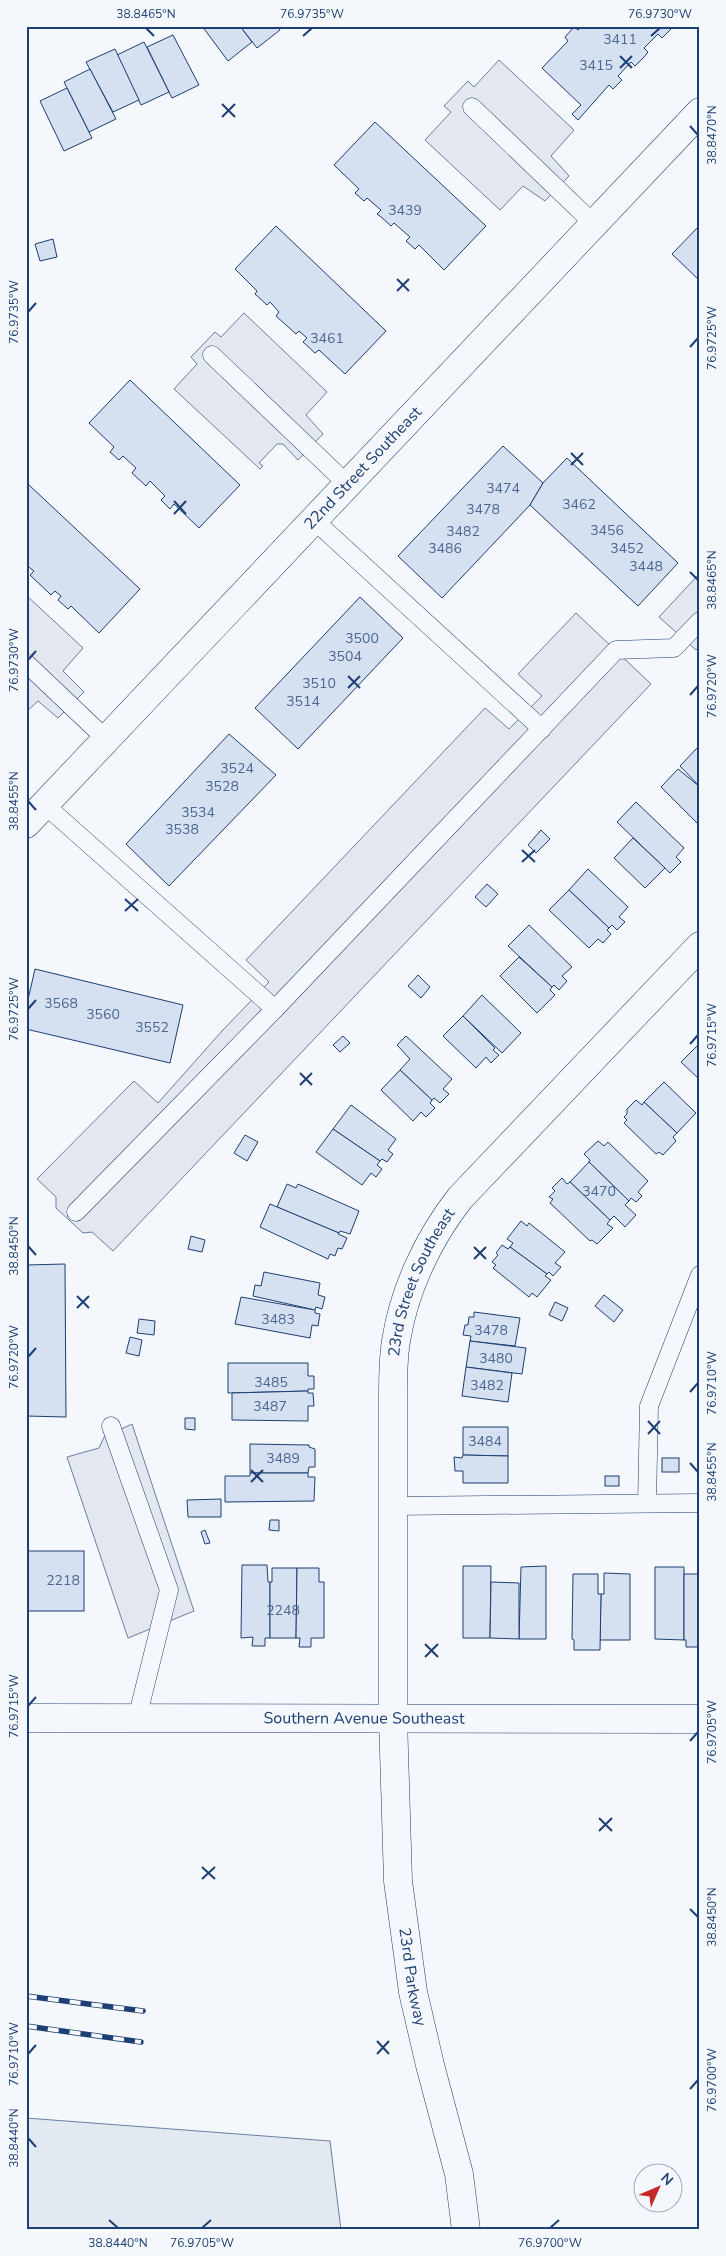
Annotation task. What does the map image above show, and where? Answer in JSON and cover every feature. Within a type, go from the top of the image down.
[{"type":"street","name":"22nd Street Southeast","points":[[26,824],[700,112]]},
{"type":"street","name":"23rd Street Southeast","points":[[393,1718],[393,1395],[396,1341],[405,1305],[431,1240],[460,1198],[700,946]]},
{"type":"street","name":"Southern Avenue Southeast","points":[[26,1718],[700,1719]]},
{"type":"street","name":"23rd Parkway","points":[[393,1718],[398,1881],[413,1992],[459,2174],[466,2230]]},
{"type":"lane","points":[[472,107],[594,224]]},
{"type":"lane","points":[[212,356],[348,485]]},
{"type":"lane","points":[[314,521],[542,729]]},
{"type":"lane","points":[[76,1212],[275,1009],[616,650],[674,648],[700,621]]},
{"type":"lane","points":[[26,663],[107,740]]},
{"type":"lane","points":[[45,805],[275,1009]]},
{"type":"lane","points":[[647,1504],[649,1406],[700,1275]]},
{"type":"lane","points":[[111,1426],[169,1590],[137,1718]]},
{"type":"lane","points":[[393,1506],[700,1503]]},
{"type":"shaded area","points":[[499,60],[574,130],[551,156],[569,176],[545,201],[523,186],[500,210],[425,140],[451,112],[444,106],[468,81],[474,87]]},
{"type":"shaded area","points":[[244,313],[327,392],[306,415],[323,434],[298,460],[283,444],[277,444],[259,463],[263,466],[260,469],[174,389],[197,364],[191,357],[215,332],[221,337]]},
{"type":"shaded area","points":[[700,573],[700,646],[696,650],[659,617]]},
{"type":"shaded area","points":[[26,595],[83,648],[63,671],[84,692],[58,718],[38,701],[26,712]]},
{"type":"shaded area","points":[[576,613],[651,684],[113,1251],[92,1232],[83,1233],[56,1208],[56,1197],[37,1179],[134,1081],[158,1103],[222,1031],[269,982],[246,960],[485,708],[509,729],[542,696],[518,674]]},
{"type":"shaded area","points":[[132,1424],[194,1611],[128,1638],[67,1457],[99,1448],[104,1437]]},
{"type":"shaded area","points":[[26,2118],[330,2141],[341,2230],[26,2230]]},
{"type":"building","points":[[202,26],[240,26],[252,42],[228,61]]},
{"type":"building","points":[[240,26],[278,26],[280,30],[257,48]]},
{"type":"building","points":[[582,26],[668,26],[671,29],[662,38],[658,34],[644,48],[648,52],[645,56],[635,66],[631,62],[618,76],[622,80],[613,89],[609,85],[578,120],[572,114],[581,105],[542,68],[568,41],[565,37],[574,27],[578,30]]},
{"type":"building","points":[[173,35],[199,85],[172,98],[147,47]]},
{"type":"building","points":[[144,42],[169,92],[141,105],[117,55]]},
{"type":"building","points":[[115,49],[139,100],[113,112],[86,62]]},
{"type":"building","points":[[90,69],[116,119],[89,132],[64,82]]},
{"type":"building","points":[[67,88],[92,138],[64,151],[40,101]]},
{"type":"building","points":[[375,122],[486,226],[444,270],[419,245],[415,249],[406,241],[410,237],[394,223],[391,226],[377,214],[381,210],[367,198],[364,201],[355,193],[359,189],[334,165]]},
{"type":"building","points":[[700,225],[700,281],[672,254]]},
{"type":"building","points":[[276,226],[386,331],[345,374],[319,350],[315,353],[303,342],[307,338],[299,331],[296,334],[276,316],[279,312],[270,302],[267,305],[255,294],[257,291],[235,269]]},
{"type":"building","points":[[53,239],[57,257],[40,261],[35,244]]},
{"type":"building","points":[[130,380],[240,485],[199,528],[174,504],[170,509],[161,500],[165,496],[150,481],[146,486],[132,473],[136,468],[123,456],[119,460],[110,452],[114,447],[89,423]]},
{"type":"building","points":[[503,446],[543,483],[530,505],[442,598],[398,556]]},
{"type":"building","points":[[567,458],[678,563],[638,606],[530,505],[543,483]]},
{"type":"building","points":[[29,485],[140,589],[99,633],[71,606],[68,609],[58,600],[61,596],[55,591],[51,595],[30,575],[34,571],[26,565],[26,489]]},
{"type":"building","points":[[360,597],[403,638],[298,749],[255,708]]},
{"type":"building","points":[[229,734],[276,775],[169,886],[126,844]]},
{"type":"building","points":[[697,748],[700,751],[700,787],[680,766]]},
{"type":"building","points":[[678,769],[700,787],[700,826],[661,787]]},
{"type":"building","points":[[636,802],[684,848],[676,857],[681,862],[670,873],[617,822]]},
{"type":"building","points":[[541,830],[550,839],[536,853],[528,845]]},
{"type":"building","points":[[633,838],[665,868],[645,888],[614,858]]},
{"type":"building","points":[[588,869],[628,907],[619,917],[625,922],[617,930],[612,925],[609,928],[569,890]]},
{"type":"building","points":[[487,884],[498,894],[486,907],[475,897]]},
{"type":"building","points":[[569,890],[609,928],[607,930],[611,934],[603,943],[598,939],[589,948],[549,910]]},
{"type":"building","points":[[529,925],[572,967],[562,976],[567,981],[559,990],[554,985],[552,987],[508,946]]},
{"type":"building","points":[[519,957],[552,987],[550,990],[555,995],[537,1013],[500,976]]},
{"type":"building","points":[[35,969],[183,1005],[170,1063],[26,1029],[27,1004]]},
{"type":"building","points":[[418,975],[430,987],[421,998],[408,986]]},
{"type":"building","points":[[482,995],[521,1033],[502,1053],[463,1016]]},
{"type":"building","points":[[463,1016],[495,1048],[493,1050],[499,1055],[491,1063],[486,1057],[476,1068],[443,1036]]},
{"type":"building","points":[[343,1036],[350,1043],[340,1052],[333,1045]]},
{"type":"building","points":[[406,1036],[452,1079],[443,1089],[449,1094],[440,1103],[434,1098],[432,1100],[400,1070],[410,1059],[397,1045]]},
{"type":"building","points":[[698,1045],[700,1046],[700,1080],[681,1062]]},
{"type":"building","points":[[400,1070],[432,1100],[430,1103],[435,1108],[426,1117],[421,1112],[413,1121],[381,1090]]},
{"type":"building","points":[[664,1082],[696,1113],[677,1133],[644,1102]]},
{"type":"building","points":[[636,1100],[642,1105],[644,1102],[677,1133],[673,1137],[676,1141],[663,1155],[659,1152],[656,1154],[624,1123],[627,1120],[624,1117],[627,1114],[627,1109]]},
{"type":"building","points":[[351,1105],[396,1139],[388,1150],[393,1154],[387,1162],[382,1159],[380,1161],[333,1129]]},
{"type":"building","points":[[333,1129],[380,1161],[377,1165],[382,1169],[376,1177],[371,1173],[362,1185],[316,1152]]},
{"type":"building","points":[[245,1135],[258,1142],[247,1161],[234,1153]]},
{"type":"building","points":[[598,1141],[604,1146],[608,1142],[648,1181],[638,1192],[642,1196],[636,1202],[631,1198],[629,1201],[589,1162],[590,1160],[584,1154]]},
{"type":"building","points":[[589,1162],[629,1201],[625,1205],[636,1215],[625,1227],[614,1216],[610,1220],[570,1182]]},
{"type":"building","points":[[562,1178],[567,1184],[570,1182],[610,1220],[607,1224],[613,1228],[597,1244],[592,1240],[590,1241],[550,1203],[553,1199],[549,1197],[555,1191],[552,1188]]},
{"type":"building","points":[[287,1184],[296,1188],[298,1184],[359,1211],[350,1234],[340,1231],[339,1233],[277,1207]]},
{"type":"building","points":[[270,1204],[347,1238],[342,1249],[338,1248],[335,1256],[330,1254],[328,1259],[260,1227]]},
{"type":"building","points":[[521,1221],[527,1226],[529,1223],[565,1252],[555,1263],[561,1267],[553,1276],[549,1272],[547,1274],[510,1247],[513,1243],[507,1239]]},
{"type":"building","points":[[191,1236],[205,1240],[202,1252],[188,1249]]},
{"type":"building","points":[[502,1245],[508,1249],[510,1247],[547,1274],[545,1276],[551,1280],[537,1297],[532,1293],[529,1297],[493,1268],[496,1265],[492,1262],[498,1255],[496,1253]]},
{"type":"building","points":[[65,1264],[66,1417],[26,1416],[26,1265]]},
{"type":"building","points":[[264,1272],[320,1283],[318,1295],[325,1297],[322,1309],[316,1307],[315,1310],[253,1296],[255,1285],[261,1286]]},
{"type":"building","points":[[604,1295],[623,1310],[614,1322],[595,1306]]},
{"type":"building","points":[[241,1297],[315,1310],[315,1313],[320,1314],[318,1326],[312,1325],[310,1338],[235,1324]]},
{"type":"building","points":[[555,1302],[568,1308],[562,1321],[549,1315]]},
{"type":"building","points":[[474,1312],[520,1318],[515,1346],[470,1341],[471,1336],[463,1335],[465,1325],[468,1325],[469,1317],[474,1317]]},
{"type":"building","points":[[139,1319],[155,1321],[154,1335],[137,1333]]},
{"type":"building","points":[[130,1337],[142,1340],[139,1356],[126,1353]]},
{"type":"building","points":[[470,1341],[526,1348],[522,1374],[466,1367]]},
{"type":"building","points":[[228,1363],[308,1363],[308,1376],[314,1376],[314,1389],[308,1389],[308,1391],[228,1393]]},
{"type":"building","points":[[466,1367],[512,1373],[508,1402],[462,1396]]},
{"type":"building","points":[[308,1391],[308,1393],[313,1393],[314,1406],[308,1406],[308,1421],[232,1420],[232,1393]]},
{"type":"building","points":[[185,1418],[195,1418],[195,1430],[185,1429]]},
{"type":"building","points":[[463,1427],[508,1427],[508,1456],[463,1455]]},
{"type":"building","points":[[250,1444],[309,1445],[309,1447],[315,1449],[315,1467],[309,1467],[308,1473],[250,1473]]},
{"type":"building","points":[[463,1455],[508,1456],[508,1483],[463,1483],[463,1471],[455,1471],[454,1457],[462,1458]]},
{"type":"building","points":[[662,1458],[679,1458],[679,1472],[662,1472]]},
{"type":"building","points":[[250,1473],[308,1473],[308,1477],[315,1477],[314,1501],[225,1502],[225,1476],[250,1476]]},
{"type":"building","points":[[605,1476],[619,1476],[619,1486],[605,1486]]},
{"type":"building","points":[[221,1499],[221,1517],[188,1517],[187,1500]]},
{"type":"building","points":[[270,1520],[279,1520],[279,1531],[269,1530]]},
{"type":"building","points":[[205,1530],[210,1543],[205,1544],[201,1532]]},
{"type":"building","points":[[26,1551],[84,1551],[84,1611],[26,1611]]},
{"type":"building","points":[[242,1565],[267,1565],[268,1582],[270,1582],[270,1638],[265,1638],[265,1646],[252,1646],[253,1637],[241,1638]]},
{"type":"building","points":[[463,1566],[491,1566],[490,1638],[463,1638]]},
{"type":"building","points":[[546,1566],[546,1639],[519,1639],[521,1567]]},
{"type":"building","points":[[655,1567],[684,1567],[684,1640],[655,1639]]},
{"type":"building","points":[[272,1568],[297,1568],[296,1638],[270,1638],[270,1582],[272,1582]]},
{"type":"building","points":[[297,1568],[319,1568],[319,1582],[324,1582],[324,1638],[311,1638],[311,1647],[299,1647],[300,1638],[296,1638]]},
{"type":"building","points":[[604,1573],[630,1574],[630,1640],[600,1640],[601,1594],[604,1594]]},
{"type":"building","points":[[573,1574],[598,1574],[598,1594],[601,1594],[600,1650],[574,1650],[574,1640],[572,1639]]},
{"type":"building","points":[[684,1574],[700,1574],[699,1647],[686,1647],[686,1640],[684,1640]]},
{"type":"building","points":[[491,1582],[519,1583],[519,1639],[490,1638]]},
{"type":"railway","points":[[26,1996],[143,2011]]},
{"type":"railway","points":[[26,2026],[141,2042]]}]
